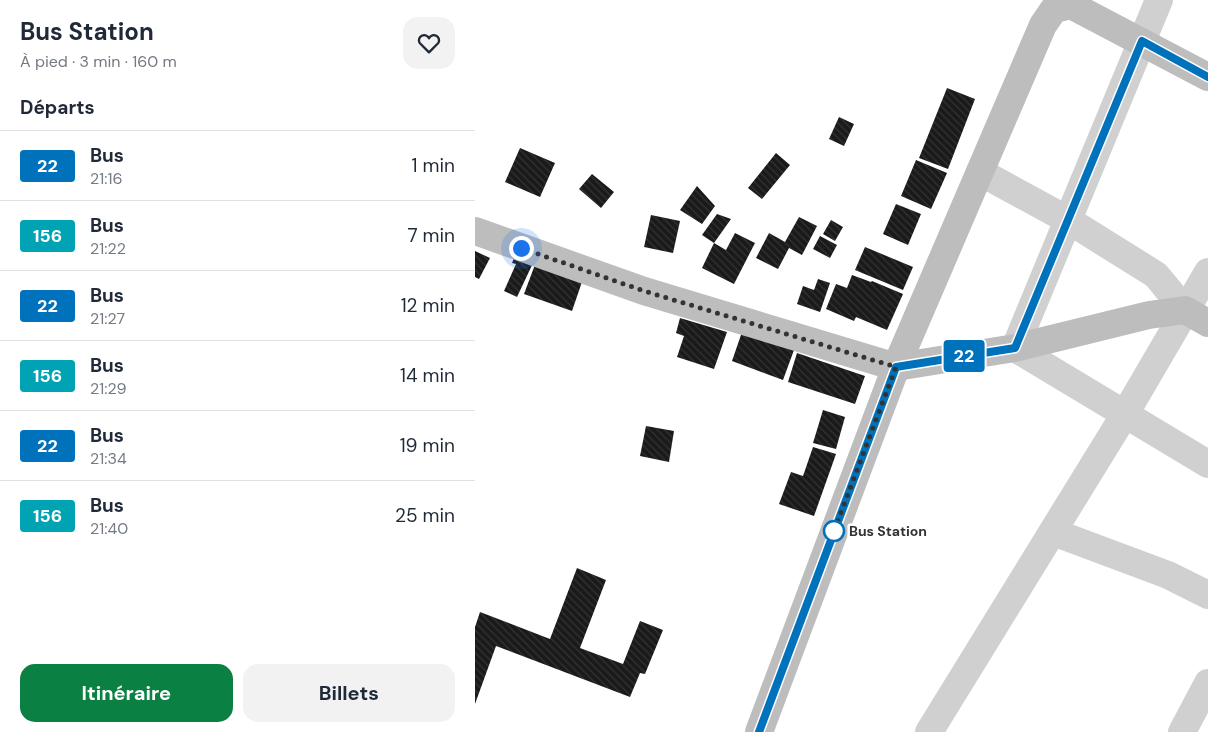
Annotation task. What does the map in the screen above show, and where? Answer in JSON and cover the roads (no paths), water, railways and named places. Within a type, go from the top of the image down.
[{"type":"street","points":[[1015,348],[1159,0]]},
{"type":"street","points":[[759,732],[896,367],[1043,25],[1054,9],[1071,5],[1208,77]]},
{"type":"street","points":[[980,172],[1068,220],[1156,275],[1197,316]]},
{"type":"street","points":[[475,231],[644,291],[896,367],[1015,348],[1149,315],[1197,316]]},
{"type":"street","points":[[929,732],[1125,414],[1197,316],[1208,272]]},
{"type":"street","points":[[1015,348],[1208,464]]},
{"type":"street","points":[[1053,532],[1168,575],[1208,595]]},
{"type":"street","points":[[1182,732],[1208,683]]},
{"type":"place","name":"Bus Station","points":[[834,531]]}]
